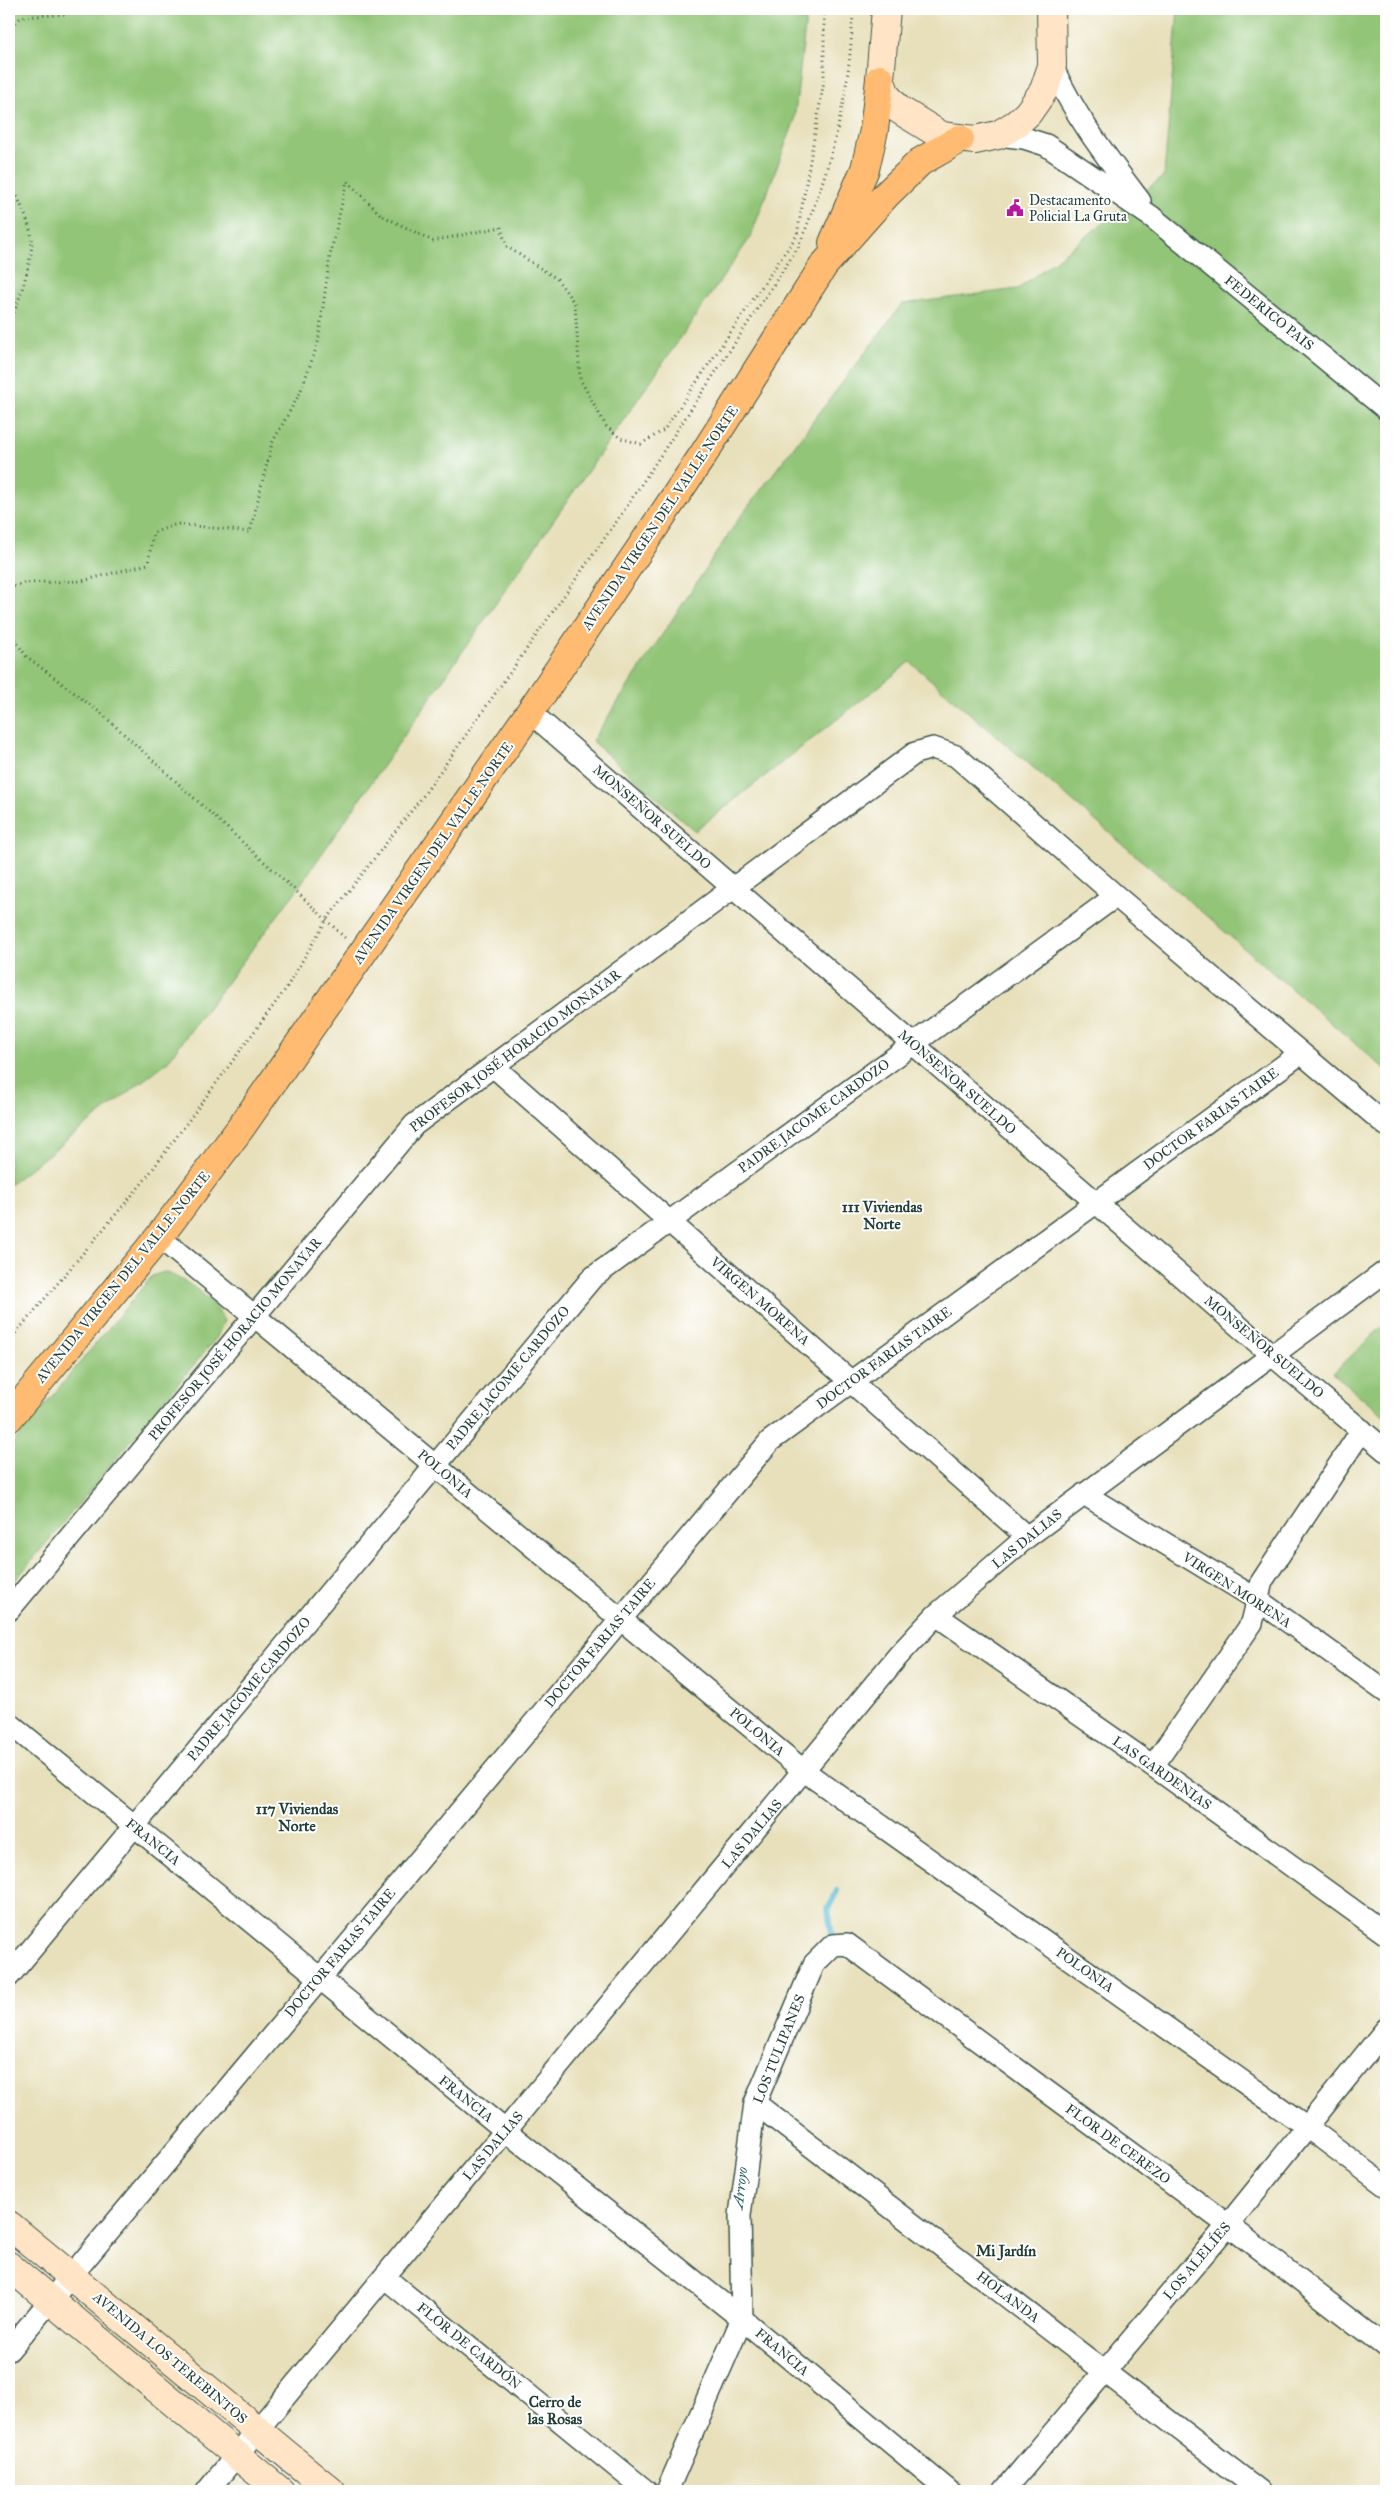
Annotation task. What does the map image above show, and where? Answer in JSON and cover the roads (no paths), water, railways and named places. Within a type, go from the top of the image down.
[{"type":"main road","points":[[886,9],[880,79],[886,95],[898,109],[942,136],[980,140],[998,135],[1028,113],[1044,90],[1052,66],[1051,9]]},
{"type":"main road","name":"AVENIDA VIRGEN DEL VALLE NORTE","points":[[824,265],[864,168],[874,130],[880,79]]},
{"type":"main road","name":"AVENIDA VIRGEN DEL VALLE NORTE","points":[[9,1418],[159,1237],[242,1126],[363,956],[703,455],[824,265],[886,194],[920,162],[960,139]]},
{"type":"main road","name":"AVENIDA LOS TEREBINTOS","points":[[9,2225],[331,2491]]},
{"type":"main road","points":[[9,2266],[280,2491]]},
{"type":"street","name":"FEDERICO PAIS","points":[[1052,66],[1069,102],[1089,134],[1152,217]]},
{"type":"street","name":"FEDERICO PAIS","points":[[998,135],[1024,138],[1046,145],[1152,217],[1386,409]]},
{"type":"street","name":"MONSEÑOR SUELDO","points":[[530,712],[1272,1356],[1386,1451]]},
{"type":"street","name":"PROFESOR JOSÉ HORACIO MONAYAR","points":[[9,1610],[414,1125],[915,753],[933,748],[956,756],[1116,896]]},
{"type":"street","name":"PADRE JACOME CARDOZO","points":[[9,1976],[592,1278],[1116,896]]},
{"type":"street","points":[[1116,896],[1386,1125]]},
{"type":"street","name":"DOCTOR FARIAS TAIRE","points":[[9,2350],[770,1441],[1302,1053]]},
{"type":"street","name":"VIRGEN MORENA","points":[[493,1066],[1027,1537]]},
{"type":"street","name":"POLONIA","points":[[159,1237],[804,1771],[1307,2127],[1386,2186]]},
{"type":"street","name":"LAS DALIAS","points":[[207,2491],[898,1656],[936,1615],[1027,1537],[1386,1270]]},
{"type":"street","points":[[1154,1766],[1252,1623],[1262,1581],[1362,1430]]},
{"type":"street","name":"VIRGEN MORENA","points":[[1084,1494],[1258,1600],[1386,1692]]},
{"type":"street","name":"LAS GARDENIAS","points":[[936,1615],[1154,1766],[1386,1934]]},
{"type":"street","name":"FRANCIA","points":[[9,1723],[506,2131],[742,2318],[949,2491]]},
{"type":"street","name":"LOS TULIPANES","points":[[667,2491],[742,2318],[740,2215],[755,2103],[814,1964],[833,1945],[847,1944]]},
{"type":"street","name":"FLOR DE CEREZO","points":[[847,1944],[1228,2225],[1386,2347]]},
{"type":"street","name":"LOS ALELÍES","points":[[1004,2491],[1228,2225],[1386,2029]]},
{"type":"street","name":"HOLANDA","points":[[755,2103],[1260,2491]]},
{"type":"street","name":"FLOR DE CARDÓN","points":[[384,2278],[646,2491]]},
{"type":"waterway","name":"Arroyo","points":[[833,1942],[828,1909],[837,1891]]},
{"type":"place","name":"Destacamento Policial La Gruta","points":[[1015,208]]},
{"type":"district","name":"111 Viviendas Norte","points":[[882,1216]]},
{"type":"district","name":"117 Viviendas Norte","points":[[297,1818]]},
{"type":"district","name":"Mi Jardín","points":[[1006,2251]]},
{"type":"district","name":"Cerro de las Rosas","points":[[555,2410]]}]
